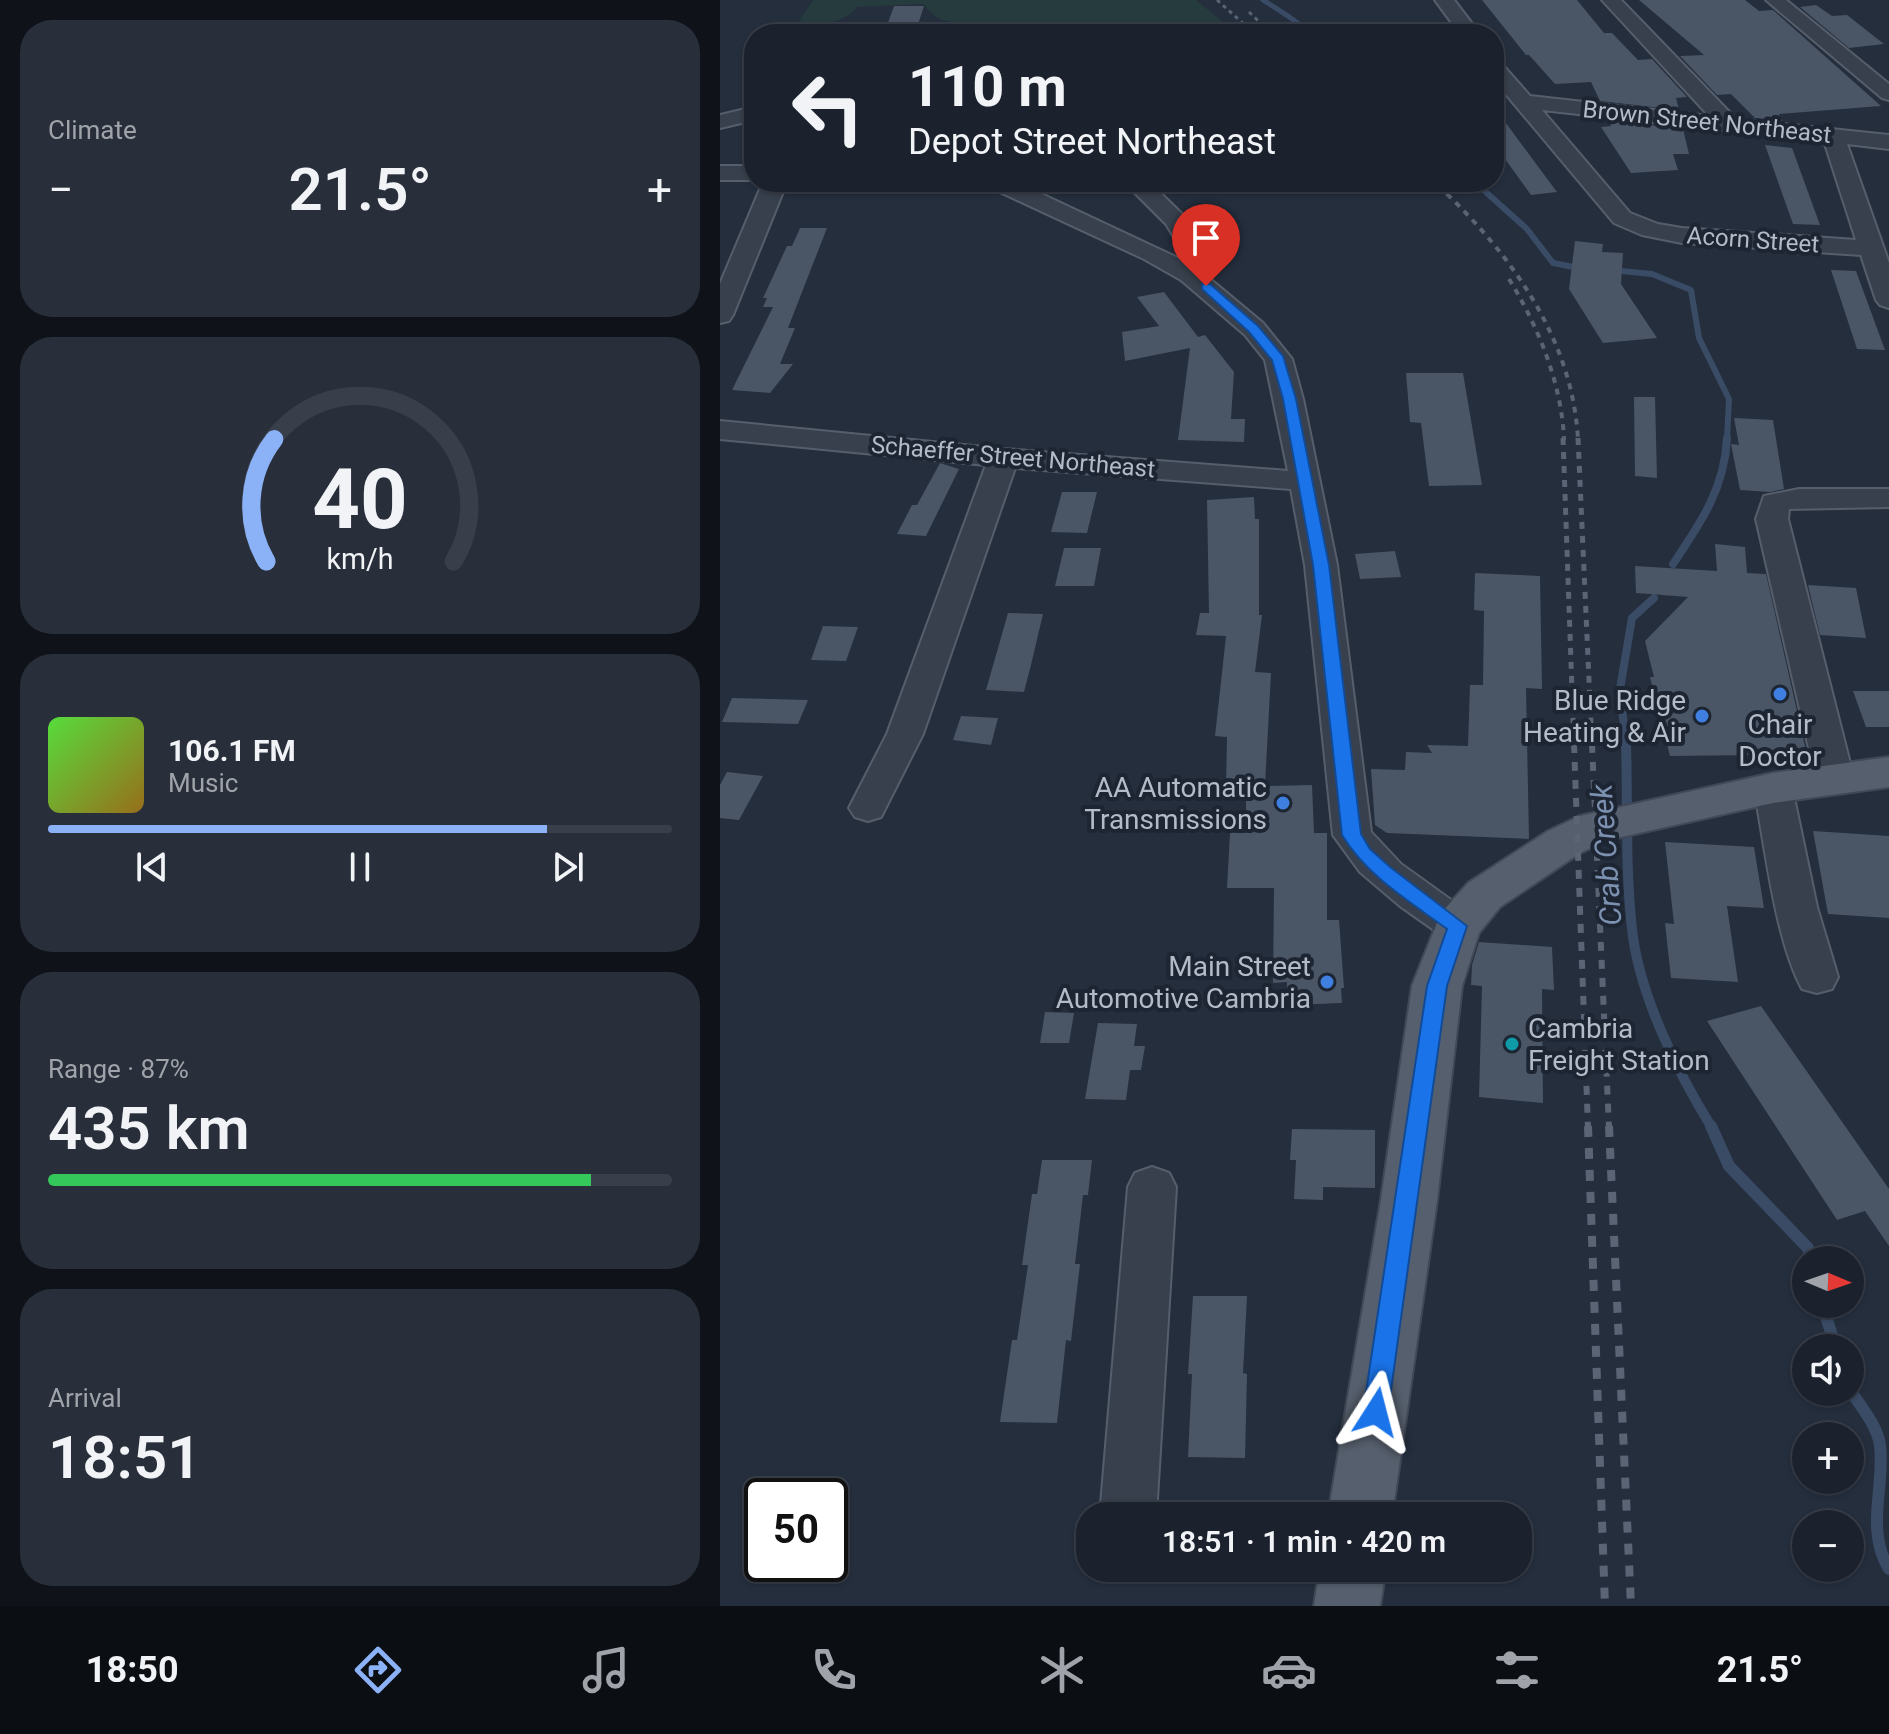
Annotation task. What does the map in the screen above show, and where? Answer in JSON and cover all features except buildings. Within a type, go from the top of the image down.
[{"type":"main road","points":[[1362,1502],[1409,1200],[1437,986],[1458,926],[1484,895],[1579,833],[1773,788],[1889,772]]},
{"type":"main road","points":[[1347,1606],[1351,1582]]},
{"type":"street","points":[[1444,0],[1462,24]]},
{"type":"street","points":[[1611,0],[1729,124]]},
{"type":"street","points":[[1775,0],[1889,94]]},
{"type":"street","points":[[1504,78],[1525,102]]},
{"type":"street","name":"Brown Street Northeast","points":[[1525,102],[1889,142]]},
{"type":"street","name":"Acorn Street","points":[[1525,102],[1622,218],[1637,227],[1659,233],[1714,238],[1869,248]]},
{"type":"street","points":[[720,122],[744,116]]},
{"type":"street","points":[[1833,136],[1869,248],[1887,288]]},
{"type":"street","points":[[720,173],[744,173]]},
{"type":"street","points":[[720,315],[771,192]]},
{"type":"street","points":[[1019,192],[1153,254],[1190,275],[1254,329],[1278,359],[1306,481],[1321,565],[1352,835],[1363,853],[1383,872],[1458,926]]},
{"type":"street","points":[[1146,192],[1175,220],[1194,250],[1190,275]]},
{"type":"street","name":"Schaeffer Street Northeast","points":[[720,430],[1004,458],[1306,481]]},
{"type":"street","points":[[868,808],[905,734],[1004,458]]},
{"type":"street","points":[[1835,779],[1772,519],[1775,503],[1799,498],[1889,498]]},
{"type":"street","points":[[1773,788],[1797,907],[1817,977]]},
{"type":"street","points":[[1129,1502],[1152,1187]]},
{"type":"green space","points":[[813,0],[1196,0],[1226,24],[961,23],[940,19],[924,4],[857,7],[846,17],[824,24],[801,24],[800,20]]},
{"type":"waterway","name":"Crab Creek","points":[[1263,0],[1299,24]]},
{"type":"waterway","name":"Crab Creek","points":[[1485,192],[1490,196]]},
{"type":"waterway","name":"Crab Creek","points":[[1488,194],[1527,229],[1553,263],[1583,269]]},
{"type":"waterway","name":"Crab Creek","points":[[1610,270],[1652,274],[1691,290],[1699,338],[1729,399],[1727,440]]},
{"type":"waterway","name":"Crab Creek","points":[[1673,564],[1701,520],[1716,489],[1722,473],[1727,438]]},
{"type":"waterway","name":"Crab Creek","points":[[1626,746],[1620,689],[1632,618],[1654,598]]},
{"type":"waterway","name":"Crab Creek","points":[[1626,744],[1628,883],[1636,954],[1662,1033],[1712,1127]]},
{"type":"waterway","name":"Crab Creek","points":[[1712,1127],[1729,1166],[1806,1246]]},
{"type":"waterway","name":"Crab Creek","points":[[1826,1318],[1832,1334]]},
{"type":"waterway","name":"Crab Creek","points":[[1861,1406],[1872,1423],[1880,1445],[1878,1539],[1889,1569]]},
{"type":"railway","points":[[1217,0],[1244,24]]},
{"type":"railway","points":[[1249,12],[1262,24]]},
{"type":"railway","points":[[1447,194],[1495,246],[1536,305],[1565,370],[1574,404],[1578,440]]},
{"type":"railway","points":[[1509,279],[1530,316],[1547,356],[1559,398],[1564,440]]},
{"type":"railway","points":[[1563,438],[1574,746]]},
{"type":"railway","points":[[1578,438],[1592,746]]},
{"type":"railway","points":[[1574,744],[1588,1128]]},
{"type":"railway","points":[[1592,744],[1609,1128]]},
{"type":"railway","points":[[1588,1126],[1605,1606]]},
{"type":"railway","points":[[1609,1126],[1631,1606]]},
{"type":"place","name":"Chair Doctor","points":[[1780,694]]},
{"type":"place","name":"Blue Ridge Heating & Air","points":[[1702,716]]},
{"type":"place","name":"AA Automatic Transmissions","points":[[1283,803]]},
{"type":"place","name":"Main Street Automotive Cambria","points":[[1327,982]]},
{"type":"place","name":"Cambria Freight Station","points":[[1512,1044]]},
{"type":"route","points":[[1206,286],[1254,329],[1278,359],[1289,399],[1321,565],[1352,835],[1363,853],[1383,872],[1458,926],[1437,986],[1409,1200],[1376,1412]]}]
